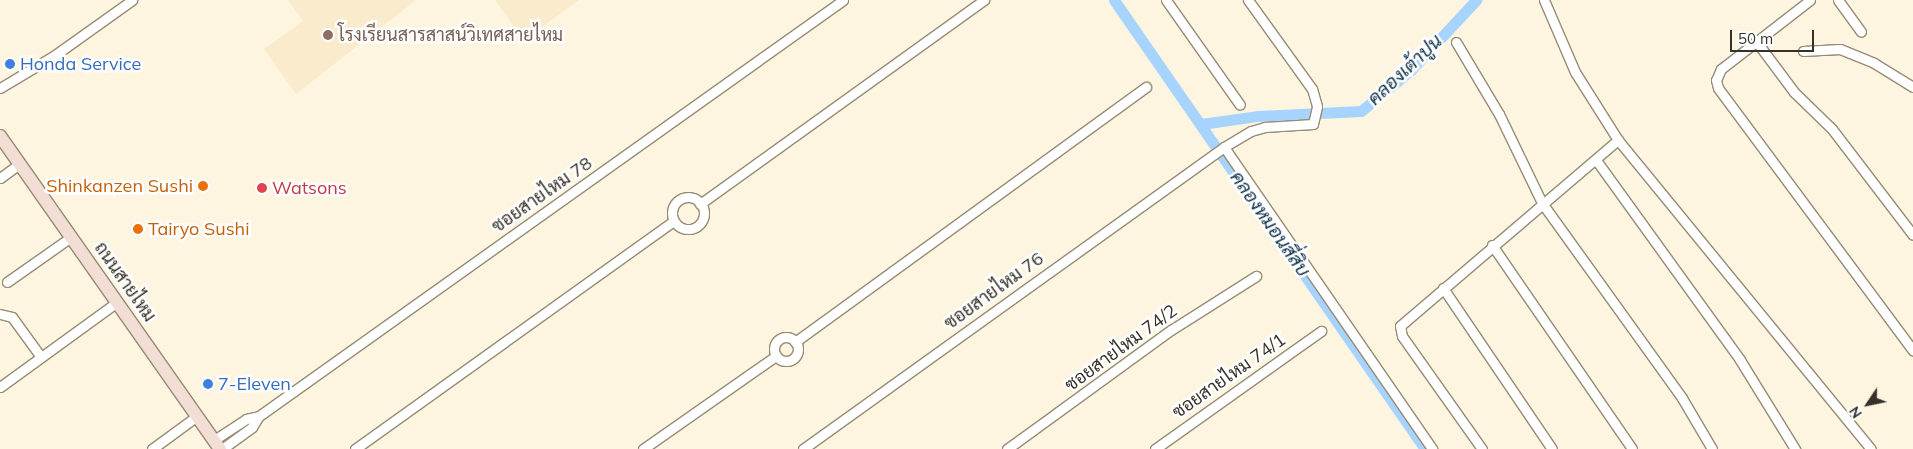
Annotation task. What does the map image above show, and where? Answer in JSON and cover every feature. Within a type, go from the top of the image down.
[{"type":"main road","name":"ถนนสายไหม","points":[[0,136],[219,446]]},
{"type":"street","points":[[0,88],[56,55],[132,0]]},
{"type":"street","name":"ซอยสายไหม 78","points":[[219,446],[246,419],[259,416],[843,0]]},
{"type":"street","points":[[700,204],[984,0]]},
{"type":"street","points":[[1166,0],[1240,105]]},
{"type":"street","name":"ซอยสายไหม 76","points":[[803,449],[1222,148],[1251,131],[1313,124],[1317,106],[1312,89],[1248,0]]},
{"type":"street","points":[[1544,0],[1575,72],[1618,140],[1871,449]]},
{"type":"street","points":[[1810,0],[1721,70],[1716,80],[1723,99],[1913,351]]},
{"type":"street","points":[[1838,0],[1861,32]]},
{"type":"street","points":[[1756,41],[1794,92],[1832,129],[1913,235]]},
{"type":"street","points":[[1456,42],[1498,114],[1542,203],[1682,398],[1712,449]]},
{"type":"street","points":[[1804,51],[1840,49],[1874,64],[1913,88]]},
{"type":"street","points":[[796,342],[1146,87]]},
{"type":"street","points":[[1482,449],[1400,331],[1404,322],[1492,245],[1618,140]]},
{"type":"street","points":[[1222,148],[1432,449]]},
{"type":"street","points":[[1596,160],[1740,360],[1796,449]]},
{"type":"street","points":[[0,178],[19,164]]},
{"type":"street","points":[[690,196],[700,204],[704,216],[698,225],[688,229],[674,221],[673,206],[680,198],[690,196]]},
{"type":"street","points":[[355,449],[674,221]]},
{"type":"street","points":[[7,282],[71,236]]},
{"type":"street","points":[[1492,245],[1632,449]]},
{"type":"street","name":"ซอยสายไหม 74/2","points":[[1006,449],[1171,330],[1256,276]]},
{"type":"street","points":[[1443,288],[1552,449]]},
{"type":"street","points":[[0,387],[117,302]]},
{"type":"street","points":[[0,314],[12,317],[41,357]]},
{"type":"street","name":"ซอยสายไหม 74/1","points":[[1155,449],[1321,331]]},
{"type":"street","points":[[788,338],[796,342],[797,351],[793,359],[784,361],[776,356],[774,347],[779,340],[788,338]]},
{"type":"street","points":[[643,449],[776,356]]},
{"type":"street","points":[[152,449],[197,416]]},
{"type":"shaded area","name":"โรงเรียนสารสาสน์วิเทศสายไหม","points":[[288,0],[416,0],[296,94],[264,49],[303,21]]},
{"type":"shaded area","name":"โรงเรียนสารสาสน์วิเทศสายไหม","points":[[495,0],[579,0],[524,40]]},
{"type":"waterway","name":"คลองหมอนสี่สิบ","points":[[1114,0],[1425,449]]},
{"type":"waterway","name":"คลองเต้าปูน","points":[[1201,124],[1258,116],[1361,111],[1411,70],[1476,0]]},
{"type":"place","name":"โรงเรียนสารสาสน์วิเทศสายไหม","points":[[328,35]]},
{"type":"place","name":"Honda Service","points":[[10,64]]},
{"type":"place","name":"Shinkanzen Sushi","points":[[203,186]]},
{"type":"place","name":"Watsons","points":[[262,188]]},
{"type":"place","name":"Tairyo Sushi","points":[[138,229]]},
{"type":"place","name":"7-Eleven","points":[[208,384]]}]
